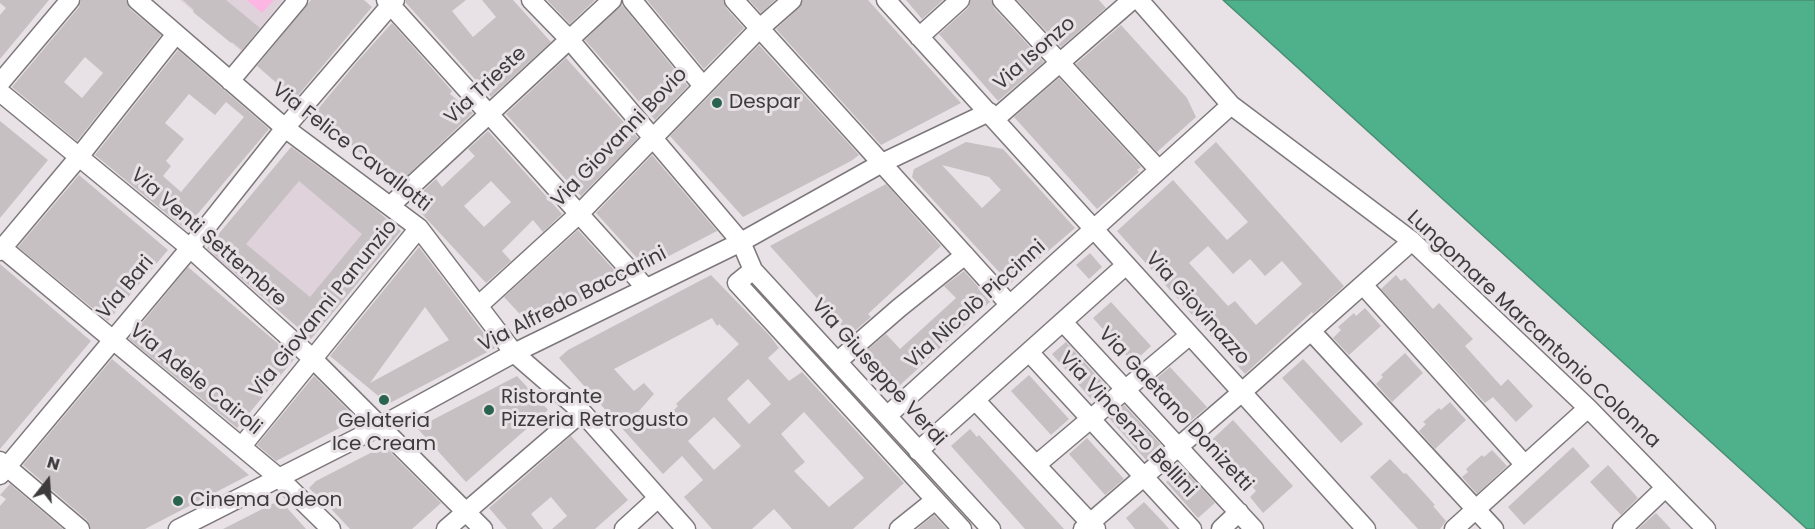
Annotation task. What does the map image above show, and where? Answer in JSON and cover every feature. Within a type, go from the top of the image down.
[{"type":"street","points":[[0,83],[70,0]]},
{"type":"street","name":"Via Felice Cavallotti","points":[[137,0],[285,128],[419,228],[514,353],[582,412],[686,529]]},
{"type":"street","points":[[230,81],[298,0]]},
{"type":"street","name":"Via Giuseppe Verdi","points":[[531,0],[569,39],[741,242],[753,270],[991,529]]},
{"type":"street","name":"Via Trieste","points":[[391,205],[612,0]]},
{"type":"street","points":[[632,0],[703,86]]},
{"type":"street","points":[[734,0],[1010,305]]},
{"type":"street","name":"Via Giovanni Bovio","points":[[478,306],[580,213],[759,29],[792,0]]},
{"type":"street","name":"Via Giovinazzo","points":[[886,0],[1366,529]]},
{"type":"street","points":[[919,37],[960,0]]},
{"type":"street","points":[[1002,0],[1159,170]]},
{"type":"street","name":"Via Isonzo","points":[[992,116],[1060,62],[1132,0]]},
{"type":"street","name":"Lungomare Marcantonio Colonna","points":[[1139,0],[1231,105],[1412,241],[1588,408],[1706,529]]},
{"type":"street","points":[[391,1],[646,288]]},
{"type":"street","name":"Via Bari","points":[[2,467],[190,248],[285,128],[391,1]]},
{"type":"street","points":[[1,248],[78,158],[176,34]]},
{"type":"street","name":"Via Venti Settembre","points":[[0,92],[190,248],[312,358],[483,529]]},
{"type":"street","name":"Via Nicolò Piccinni","points":[[888,415],[1231,105]]},
{"type":"street","name":"Via Alfredo Baccarini","points":[[178,529],[381,426],[514,353],[741,242],[882,163],[992,116]]},
{"type":"street","name":"Via Giovanni Panunzio","points":[[242,446],[419,228]]},
{"type":"street","points":[[975,400],[1090,527],[1144,476],[1242,393],[1412,241]]},
{"type":"street","name":"Via Adele Cairoli","points":[[1,248],[242,446],[279,478],[331,529]]},
{"type":"street","points":[[838,361],[965,255]]},
{"type":"street","points":[[918,451],[1126,265]]},
{"type":"street","points":[[753,270],[737,283],[962,529]]},
{"type":"street","points":[[1363,285],[1525,465]]},
{"type":"street","name":"Via Gaetano Donizetti","points":[[1063,322],[1254,529]]},
{"type":"street","points":[[1311,331],[1494,529]]},
{"type":"street","points":[[1036,465],[1190,335]]},
{"type":"street","name":"Via Vincenzo Bellini","points":[[1029,352],[1192,529]]},
{"type":"street","points":[[1454,529],[1588,408]]},
{"type":"street","points":[[446,529],[582,412]]},
{"type":"street","points":[[2,467],[80,529]]},
{"type":"street","points":[[1622,529],[1665,488]]},
{"type":"street","points":[[624,529],[658,498]]},
{"type":"street","points":[[899,529],[934,501]]},
{"type":"street","points":[[1221,529],[1239,512]]},
{"type":"shaded area","points":[[180,0],[283,0],[241,51]]},
{"type":"shaded area","points":[[247,0],[274,0],[262,13]]},
{"type":"shaded area","points":[[1223,0],[1815,0],[1815,529],[1807,529]]},
{"type":"shaded area","points":[[295,143],[400,231],[311,338],[206,250]]},
{"type":"building","points":[[0,0],[49,0],[0,59],[0,15],[6,8]]},
{"type":"building","points":[[81,0],[126,0],[130,9],[161,35],[77,141],[12,87],[79,7]],"holes":[[[85,57],[103,73],[82,98],[64,82]]]},
{"type":"building","points":[[183,0],[226,0],[260,28],[242,50],[193,12],[194,10]]},
{"type":"building","points":[[311,0],[364,0],[372,7],[295,99],[257,66]]},
{"type":"building","points":[[406,0],[466,0],[452,11],[473,37],[496,17],[482,0],[513,0],[551,42],[491,97],[406,3]]},
{"type":"building","points":[[547,0],[595,0],[570,24]]},
{"type":"building","points":[[647,0],[723,0],[726,8],[744,28],[704,69]]},
{"type":"building","points":[[749,0],[775,0],[761,13]]},
{"type":"building","points":[[803,0],[868,0],[961,103],[881,145],[776,29],[799,8]]},
{"type":"building","points":[[906,0],[943,0],[922,19]]},
{"type":"building","points":[[971,0],[991,0],[994,8],[1044,62],[998,101],[939,34],[968,8]]},
{"type":"building","points":[[1017,0],[1099,0],[1106,8],[1061,47]]},
{"type":"building","points":[[622,5],[688,86],[655,120],[585,40]]},
{"type":"building","points":[[392,23],[452,91],[450,94],[473,113],[398,184],[314,114]]},
{"type":"building","points":[[1121,25],[1187,98],[1196,117],[1157,152],[1076,64]]},
{"type":"building","points":[[759,45],[859,155],[743,217],[670,136]]},
{"type":"building","points":[[178,50],[269,129],[185,229],[95,155]],"holes":[[[189,94],[215,115],[226,102],[244,117],[181,192],[163,176],[171,166],[166,161],[184,139],[165,123]]]},
{"type":"building","points":[[566,58],[638,138],[581,196],[506,114]]},
{"type":"building","points":[[1059,78],[1141,167],[1137,170],[1139,172],[1097,209],[1014,117]]},
{"type":"building","points":[[0,121],[48,160],[0,218]]},
{"type":"building","points":[[488,131],[562,214],[543,232],[533,220],[502,251],[511,261],[486,283],[411,202],[436,179],[442,187],[475,156],[468,149]],"holes":[[[491,181],[511,202],[484,227],[464,206]]]},
{"type":"building","points":[[966,142],[1003,149],[1075,228],[1010,284],[912,177],[914,169]],"holes":[[[942,165],[989,177],[1001,190],[982,208]]]},
{"type":"building","points":[[1216,142],[1344,286],[1313,314],[1312,312],[1245,374],[1117,231],[1173,180],[1227,240],[1248,222],[1194,162]],"holes":[[[1208,246],[1233,274],[1250,259],[1265,276],[1282,261],[1302,284],[1256,325],[1235,301],[1228,306],[1189,263]]]},
{"type":"building","points":[[291,147],[401,231],[311,339],[207,248]],"holes":[[[299,181],[362,234],[310,297],[246,244]]]},
{"type":"building","points":[[652,155],[717,231],[646,268],[596,213]]},
{"type":"building","points":[[79,175],[168,250],[108,321],[18,247]]},
{"type":"building","points":[[886,184],[941,246],[868,314],[871,317],[850,335],[770,246]]},
{"type":"building","points":[[578,230],[623,280],[532,327],[504,297]]},
{"type":"building","points":[[419,247],[495,348],[388,404],[330,356]],"holes":[[[425,307],[449,340],[370,383]]]},
{"type":"building","points":[[1090,253],[1102,267],[1089,279],[1076,265]]},
{"type":"building","points":[[0,264],[91,341],[0,449]]},
{"type":"building","points":[[188,267],[295,358],[237,428],[129,339]]},
{"type":"building","points":[[964,271],[991,301],[897,388],[865,352],[886,334],[900,349],[956,298],[944,286]]},
{"type":"building","points":[[711,275],[779,348],[768,358],[789,381],[802,372],[904,483],[853,529],[792,529],[774,509],[752,529],[712,529],[684,497],[703,480],[682,456],[663,474],[559,358],[568,350]],"holes":[[[712,318],[717,326],[719,324],[739,344],[676,404],[678,406],[655,428],[639,411],[654,394],[644,383],[634,391],[614,369]],[[748,379],[771,404],[749,424],[727,399]],[[804,412],[864,478],[829,507],[794,471],[805,462],[781,434]],[[714,417],[741,446],[714,470],[688,441]]]},
{"type":"building","points":[[1396,275],[1401,281],[1405,278],[1433,309],[1439,303],[1473,339],[1465,346],[1501,386],[1508,379],[1533,406],[1516,422],[1493,397],[1485,403],[1381,289]]},
{"type":"building","points":[[1111,302],[1151,346],[1133,363],[1093,318]]},
{"type":"building","points":[[1365,308],[1381,326],[1349,355],[1333,338],[1341,330],[1338,327],[1354,313],[1356,316]]},
{"type":"building","points":[[1066,342],[1106,386],[1091,399],[1052,354]]},
{"type":"building","points":[[1405,353],[1423,373],[1392,402],[1376,384],[1383,377],[1381,375]]},
{"type":"building","points":[[112,359],[249,475],[145,529],[91,529],[87,520],[23,465]]},
{"type":"building","points":[[1303,359],[1363,424],[1341,443],[1282,378]]},
{"type":"building","points":[[1170,367],[1207,407],[1188,423],[1152,382]]},
{"type":"building","points":[[1029,375],[1069,419],[1051,435],[1011,391]]},
{"type":"building","points":[[314,376],[357,419],[276,461],[257,445]]},
{"type":"building","points":[[517,376],[548,410],[466,482],[417,428]]},
{"type":"building","points":[[1450,402],[1466,420],[1435,449],[1419,431],[1426,424],[1423,422]]},
{"type":"building","points":[[1124,405],[1162,446],[1146,460],[1109,418]]},
{"type":"building","points":[[1233,420],[1293,486],[1263,513],[1250,497],[1256,491],[1244,478],[1246,476],[1225,455],[1218,461],[1204,447]]},
{"type":"building","points":[[970,429],[977,437],[979,435],[1064,529],[1025,529],[951,446]]},
{"type":"building","points":[[571,436],[628,500],[595,529],[552,529],[567,516],[551,497],[531,514],[543,529],[507,529],[489,508]]},
{"type":"building","points":[[1087,438],[1124,479],[1105,495],[1069,454]]},
{"type":"building","points":[[384,446],[441,503],[412,529],[350,529],[309,488],[316,481]]},
{"type":"building","points":[[1573,447],[1590,466],[1524,525],[1508,507]]},
{"type":"building","points":[[1492,450],[1507,466],[1477,494],[1462,477],[1468,472],[1466,469],[1482,455],[1484,457]]},
{"type":"building","points":[[1390,459],[1435,505],[1433,506],[1446,521],[1440,529],[1418,529],[1370,477]]},
{"type":"building","points":[[1608,465],[1638,498],[1621,515],[1590,482]]},
{"type":"building","points":[[1182,467],[1215,503],[1198,518],[1166,482]]},
{"type":"building","points":[[10,484],[63,529],[0,529],[0,506],[6,499],[0,495]]},
{"type":"building","points":[[280,500],[306,529],[223,529]]},
{"type":"building","points":[[1144,502],[1169,529],[1135,529],[1126,518]]},
{"type":"building","points":[[1656,513],[1671,529],[1638,529]]},
{"type":"building","points":[[934,515],[947,529],[917,529]]},
{"type":"place","name":"Despar","points":[[717,103]]},
{"type":"place","name":"Gelateria Ice Cream","points":[[384,400]]},
{"type":"place","name":"Ristorante Pizzeria Retrogusto","points":[[489,410]]},
{"type":"place","name":"Cinema Odeon","points":[[178,501]]}]
